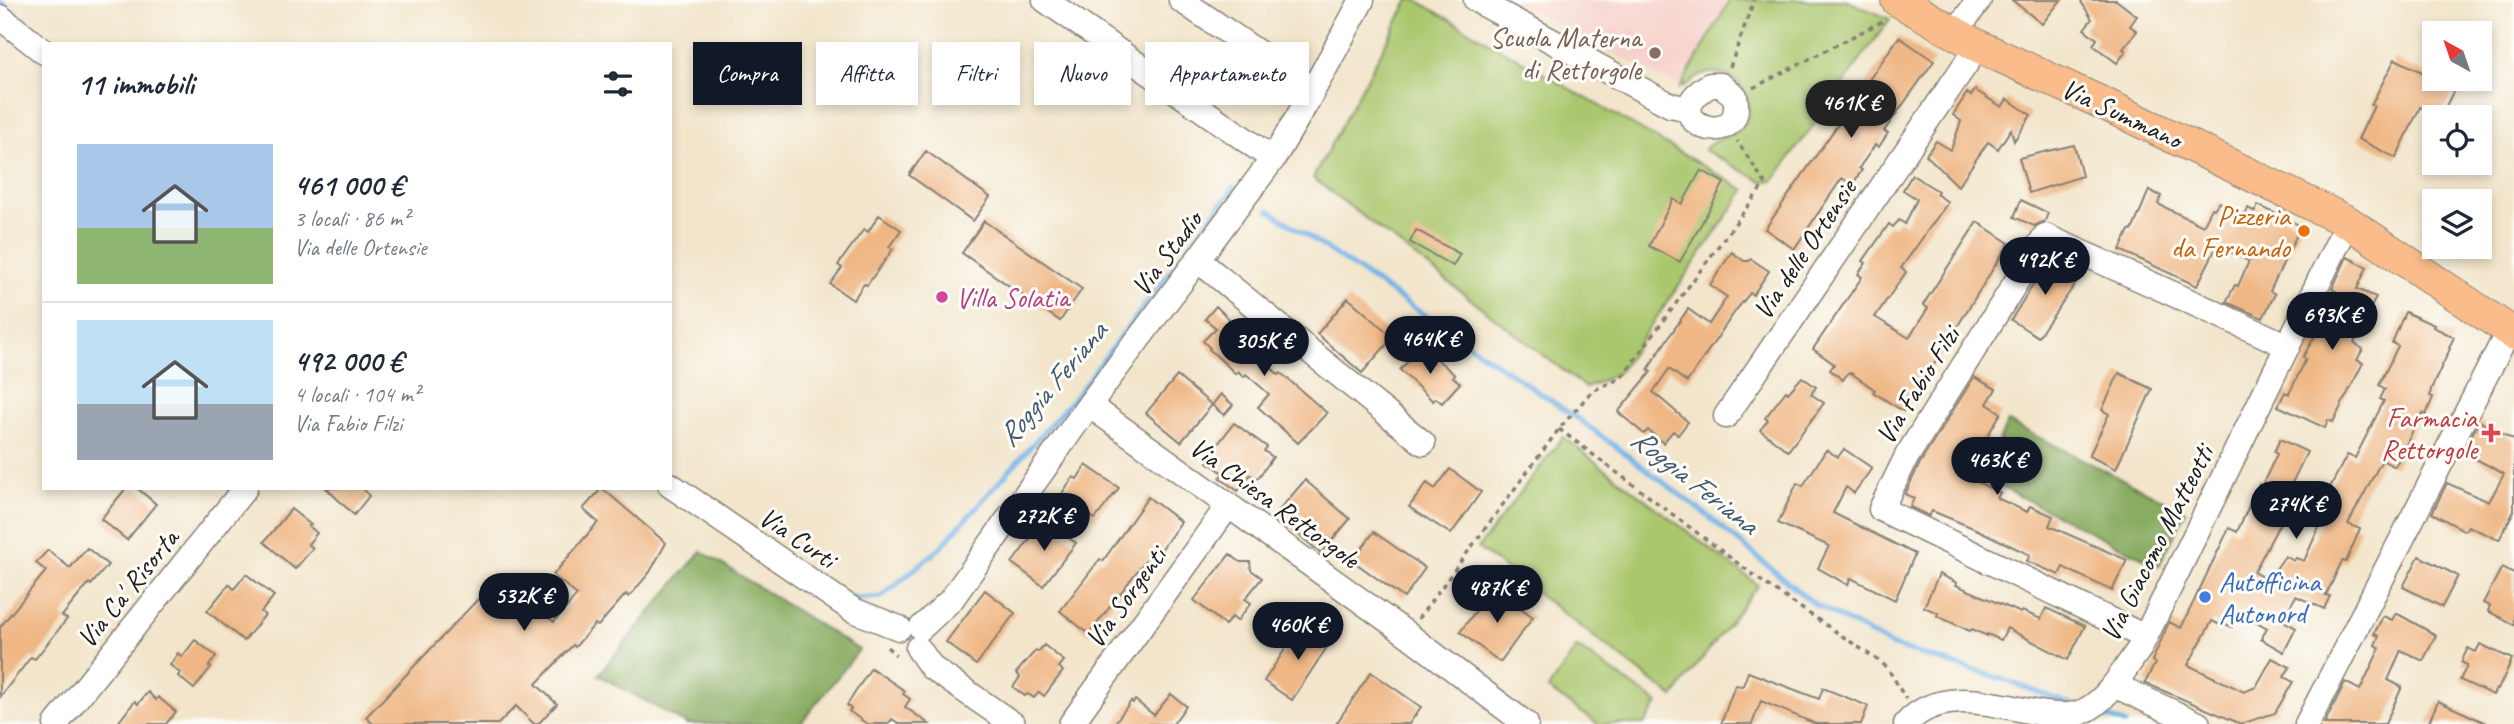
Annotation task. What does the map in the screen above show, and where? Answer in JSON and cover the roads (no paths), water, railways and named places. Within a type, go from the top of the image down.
[{"type":"main road","name":"Via Summano","points":[[1898,1],[1969,18],[2115,109],[2348,222],[2512,332]]},
{"type":"street","points":[[1045,0],[1273,159]]},
{"type":"street","points":[[1181,0],[1313,90]]},
{"type":"street","name":"Via Stadio","points":[[913,635],[951,600],[1089,405],[1273,159],[1362,0]]},
{"type":"street","points":[[1476,0],[1670,105],[1689,109]]},
{"type":"street","points":[[0,17],[42,50]]},
{"type":"street","name":"Via delle Ortensie","points":[[1726,416],[1969,18]]},
{"type":"street","name":"Via Giacomo Matteotti","points":[[1911,719],[1942,702],[1973,701],[2044,714],[2086,718],[2140,648],[2348,222]]},
{"type":"street","name":"Via Fabio Filzi","points":[[2145,637],[1881,509],[1907,456],[2045,236],[2288,346]]},
{"type":"street","points":[[1199,261],[1423,443]]},
{"type":"street","points":[[2307,724],[2512,332]]},
{"type":"street","name":"Via Chiesa Rettorgole","points":[[1089,405],[1407,634],[1526,724]]},
{"type":"street","name":"Via Curti","points":[[672,486],[853,610],[913,635],[932,668],[1013,724]]},
{"type":"street","name":"Via Ca' Risorta","points":[[56,724],[243,490]]},
{"type":"street","name":"Via Sorgenti","points":[[1071,724],[1228,506]]},
{"type":"street","points":[[2110,690],[2199,724]]},
{"type":"waterway","name":"Roggia Feriana","points":[[0,2],[52,42]]},
{"type":"waterway","name":"Roggia Feriana","points":[[852,596],[859,599],[881,597],[940,548],[1076,396],[1234,187]]},
{"type":"waterway","name":"Roggia Feriana","points":[[1269,210],[1580,420],[1703,512],[1813,603],[1893,646],[1999,678],[2073,705]]},
{"type":"waterway","name":"Roggia Feriana","points":[[2095,713],[2125,724]]},
{"type":"place","name":"Scuola Materna di Rettorgole","points":[[1655,53]]},
{"type":"place","name":"Pizzeria da Fernando","points":[[2304,231]]},
{"type":"place","name":"Villa Solatia","points":[[942,297]]},
{"type":"place","name":"Farmacia Rettorgole","points":[[2491,433]]},
{"type":"place","name":"Autofficina Autonord","points":[[2205,597]]}]
